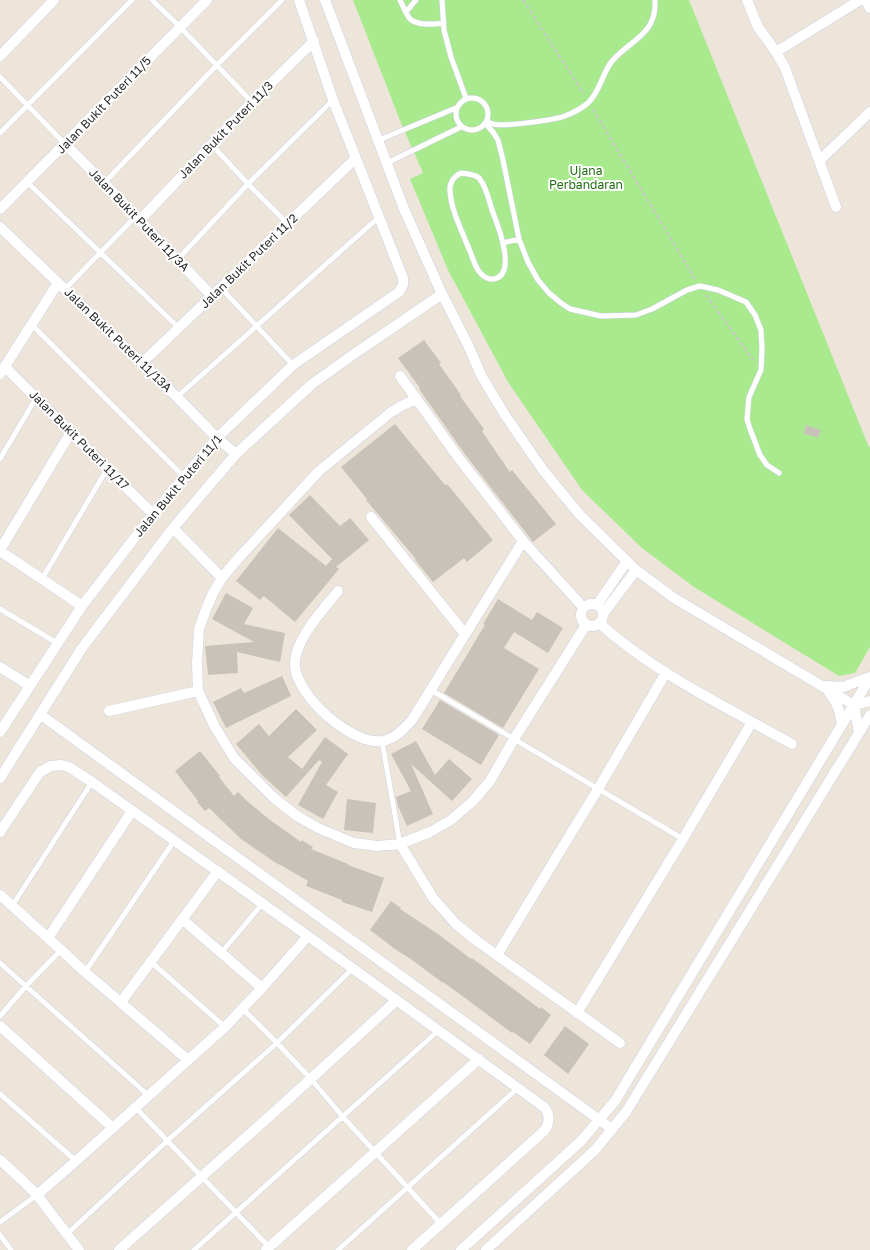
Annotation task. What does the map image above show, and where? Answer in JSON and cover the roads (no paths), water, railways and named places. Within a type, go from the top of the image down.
[{"type":"street","points":[[0,56],[54,0]]},
{"type":"street","name":"Jalan Bukit Puteri 11/5","points":[[0,209],[207,0]]},
{"type":"street","points":[[299,0],[333,100],[379,217]]},
{"type":"street","points":[[325,0],[404,209],[442,294],[482,377],[510,423],[543,470],[580,515],[636,570],[674,598],[825,686],[854,705],[859,733]]},
{"type":"street","points":[[747,0],[758,27],[776,52],[784,68],[836,206]]},
{"type":"street","points":[[776,52],[860,0]]},
{"type":"street","points":[[865,0],[870,8]]},
{"type":"street","name":"Jalan Bukit Puteri 11/3","points":[[138,218],[314,40]]},
{"type":"street","points":[[819,161],[870,112]]},
{"type":"street","name":"Jalan Bukit Puteri 11/3A","points":[[65,144],[212,296]]},
{"type":"street","name":"Jalan Bukit Puteri 11/2","points":[[142,363],[356,158]]},
{"type":"street","name":"Jalan Bukit Puteri 11/1","points":[[2,726],[82,606],[153,514],[217,438],[293,365],[399,292],[403,285],[403,278],[379,217]]},
{"type":"street","name":"Jalan Bukit Puteri 11/13A","points":[[0,227],[177,397],[217,438],[236,454]]},
{"type":"street","points":[[2,371],[31,325],[61,286]]},
{"type":"street","points":[[0,778],[82,648],[173,528],[236,454],[312,384],[442,294]]},
{"type":"street","name":"Jalan Bukit Puteri 11/17","points":[[2,371],[36,398],[153,514]]},
{"type":"street","points":[[400,376],[523,541],[583,607]]},
{"type":"street","points":[[416,399],[390,413],[319,471],[235,562],[222,578],[209,603],[199,629],[198,691],[215,727],[234,758],[274,798],[297,816],[318,828],[354,843],[377,846],[400,844],[430,832],[450,820],[473,801],[490,780],[586,625]]},
{"type":"street","points":[[71,432],[0,551],[82,606]]},
{"type":"street","points":[[371,517],[465,634]]},
{"type":"street","points":[[173,528],[222,578]]},
{"type":"street","points":[[338,591],[306,632],[298,648],[295,665],[298,679],[319,709],[336,724],[361,738],[382,741],[398,735],[412,720],[523,541]]},
{"type":"street","points":[[627,561],[600,614],[593,626],[584,623],[580,614],[583,607],[590,604],[600,614],[616,638],[666,674],[792,744]]},
{"type":"street","points":[[600,614],[636,570]]},
{"type":"street","points":[[0,667],[30,686]]},
{"type":"street","points":[[497,955],[666,674]]},
{"type":"street","points":[[825,686],[843,687],[870,677]]},
{"type":"street","points":[[461,1250],[580,1141],[615,1101],[870,677]]},
{"type":"street","points":[[825,686],[837,702],[842,724]]},
{"type":"street","points":[[109,710],[198,691]]},
{"type":"street","points":[[854,705],[870,701]]},
{"type":"street","points":[[41,715],[612,1129]]},
{"type":"street","points":[[486,1250],[595,1150],[626,1112],[870,715]]},
{"type":"street","points":[[576,1013],[752,722]]},
{"type":"street","points":[[0,832],[40,772],[50,766],[69,767],[218,871],[541,1104],[548,1111],[549,1120],[544,1132],[412,1250]]},
{"type":"street","points":[[48,938],[132,811]]},
{"type":"street","points":[[400,844],[433,898],[456,924],[576,1013],[620,1043]]},
{"type":"street","points":[[121,1002],[218,871]]},
{"type":"street","points":[[0,896],[188,1060]]},
{"type":"street","points":[[182,919],[262,988]]},
{"type":"street","points":[[37,1195],[225,1026],[308,936]]},
{"type":"street","points":[[119,1250],[397,1000]]},
{"type":"street","points":[[0,1026],[113,1128]]},
{"type":"street","points":[[269,1249],[479,1059]]},
{"type":"street","points":[[0,1160],[37,1195],[78,1250]]},
{"type":"lane","points":[[0,133],[132,0]]},
{"type":"lane","points":[[152,0],[252,102]]},
{"type":"lane","points":[[104,183],[282,0]]},
{"type":"lane","points":[[400,0],[410,19],[419,23],[444,24]]},
{"type":"lane","points":[[406,12],[416,0]]},
{"type":"lane","points":[[442,0],[444,24],[451,57],[466,98]]},
{"type":"lane","points":[[486,122],[494,125],[509,126],[564,117],[580,109],[595,94],[612,60],[647,30],[656,8],[655,0]]},
{"type":"lane","points":[[0,78],[65,144]]},
{"type":"lane","points":[[466,98],[478,99],[487,108],[486,122],[480,128],[467,130],[457,122],[456,108],[466,98]]},
{"type":"lane","points":[[178,259],[248,184],[333,100]]},
{"type":"lane","points":[[379,140],[456,108]]},
{"type":"lane","points":[[486,122],[498,140],[519,239],[531,268],[549,293],[570,308],[601,316],[636,315],[652,309],[687,290],[700,286],[718,290],[746,302],[755,315],[761,330],[762,349],[760,370],[749,397],[747,419],[760,454],[767,465],[779,473]]},
{"type":"lane","points":[[387,162],[462,127]]},
{"type":"lane","points":[[212,145],[288,223]]},
{"type":"lane","points":[[461,173],[468,174],[476,176],[481,180],[503,243],[505,267],[495,279],[488,278],[477,269],[454,209],[450,191],[451,182],[456,176],[461,173]]},
{"type":"lane","points":[[27,182],[179,328]]},
{"type":"lane","points":[[177,397],[379,217]]},
{"type":"lane","points":[[61,286],[101,253],[138,218]]},
{"type":"lane","points":[[503,243],[519,239]]},
{"type":"lane","points":[[221,288],[293,365]]},
{"type":"lane","points":[[31,325],[184,477]]},
{"type":"lane","points":[[0,459],[36,398]]},
{"type":"lane","points":[[42,579],[108,469]]},
{"type":"lane","points":[[0,609],[57,643]]},
{"type":"lane","points":[[431,690],[682,839]]},
{"type":"lane","points":[[382,741],[400,844]]},
{"type":"lane","points":[[12,906],[92,782]]},
{"type":"lane","points":[[85,972],[174,841]]},
{"type":"lane","points":[[221,954],[262,903]]},
{"type":"lane","points":[[0,1016],[61,950]]},
{"type":"lane","points":[[151,962],[225,1026]]},
{"type":"lane","points":[[0,964],[148,1094]]},
{"type":"lane","points":[[67,1234],[277,1043],[353,968]]},
{"type":"lane","points":[[242,1009],[311,1079],[375,1153],[441,1224]]},
{"type":"lane","points":[[194,1250],[439,1030]]},
{"type":"lane","points":[[338,1250],[518,1088]]},
{"type":"lane","points":[[0,1094],[76,1161]]},
{"type":"lane","points":[[135,1107],[269,1249]]},
{"type":"lane","points":[[0,1222],[37,1195]]},
{"type":"lane","points":[[0,1236],[11,1250]]},
{"type":"park label","name":"Ujana Perbandaran","points":[[586,178]]}]
